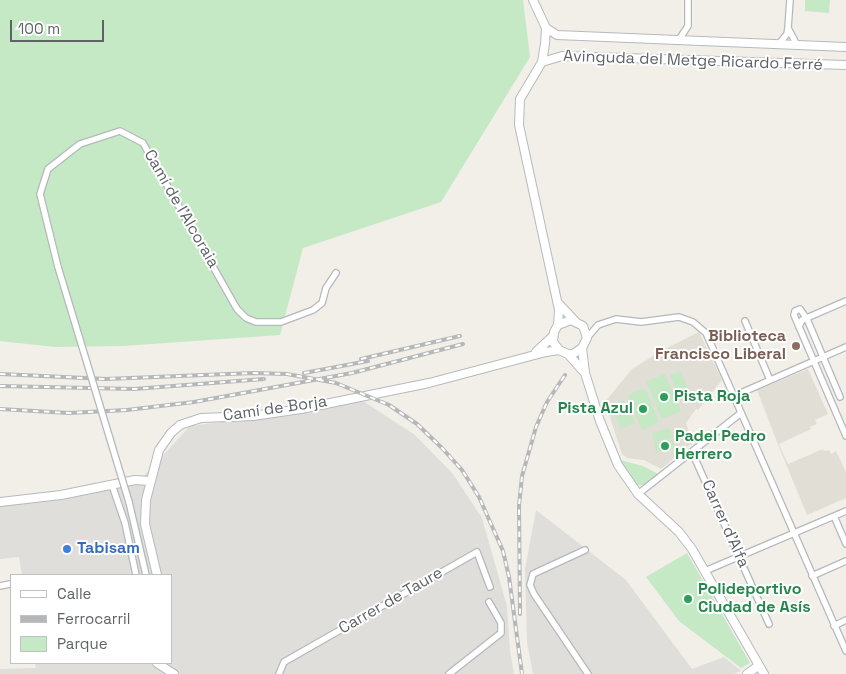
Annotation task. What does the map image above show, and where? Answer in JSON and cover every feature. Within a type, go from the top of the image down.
[{"type":"street","points":[[533,0],[546,28],[542,62],[520,99],[519,125],[559,310],[558,325],[553,336],[559,350],[568,354],[585,373]]},
{"type":"street","points":[[678,41],[688,26],[688,0]]},
{"type":"street","points":[[778,45],[787,34],[790,0]]},
{"type":"street","name":"Avinguda del Metge Ricardo Ferré","points":[[546,28],[557,35],[846,47]]},
{"type":"street","points":[[788,28],[797,45]]},
{"type":"street","name":"Avinguda del Metge Ricardo Ferré","points":[[542,62],[562,56],[846,65]]},
{"type":"street","name":"Camí de l'Alcoraia","points":[[146,574],[130,502],[58,267],[40,194],[48,168],[80,144],[120,131],[144,143],[237,309],[246,318],[256,322],[281,322],[312,310],[322,303],[326,288],[336,273]]},
{"type":"street","points":[[556,299],[585,330],[587,338]]},
{"type":"street","points":[[799,327],[800,322],[846,301]]},
{"type":"street","points":[[831,402],[843,396],[806,319],[800,310],[794,312],[799,327],[814,361],[831,402],[846,436]]},
{"type":"street","points":[[558,325],[566,321],[604,322],[622,319],[641,322],[668,317],[684,318],[701,328],[708,337],[846,651]]},
{"type":"street","points":[[745,321],[770,380]]},
{"type":"street","points":[[568,354],[573,354],[582,348],[595,328],[604,322]]},
{"type":"street","name":"Camí de Borja","points":[[528,357],[545,346],[553,336]]},
{"type":"street","points":[[734,396],[846,347]]},
{"type":"street","points":[[582,348],[585,373],[608,444],[618,465],[638,494],[679,532],[764,674]]},
{"type":"street","name":"Camí de Borja","points":[[158,574],[145,524],[150,481],[163,442],[171,433],[189,421],[201,418],[253,416],[301,409],[429,383],[559,350]]},
{"type":"street","points":[[638,494],[741,413]]},
{"type":"street","name":"Carrer d'Alfa","points":[[692,452],[769,624]]},
{"type":"street","points":[[0,502],[61,495],[141,479],[150,481]]},
{"type":"street","points":[[112,485],[125,523],[136,574]]},
{"type":"street","points":[[704,571],[846,511]]},
{"type":"street","points":[[834,516],[846,544]]},
{"type":"street","points":[[585,550],[533,574],[530,585],[534,594],[588,674]]},
{"type":"street","name":"Carrer de Taure","points":[[279,674],[284,662],[477,552],[490,587]]},
{"type":"street","points":[[812,576],[846,561]]},
{"type":"street","points":[[0,586],[10,584]]},
{"type":"street","points":[[449,674],[501,633],[501,623],[489,602]]},
{"type":"street","points":[[834,626],[846,620]]},
{"type":"street","points":[[159,664],[174,674]]},
{"type":"street","points":[[747,674],[758,666]]},
{"type":"shaded area","points":[[699,332],[722,380],[686,423],[692,443],[661,469],[644,460],[627,458],[622,454],[605,402],[632,369],[661,351]]},
{"type":"shaded area","points":[[808,369],[828,414],[815,420],[817,424],[810,427],[811,429],[779,444],[788,464],[823,449],[824,451],[829,450],[831,454],[836,451],[846,472],[846,498],[807,515],[757,390]]},
{"type":"shaded area","points":[[363,401],[415,435],[453,474],[482,518],[507,606],[510,651],[514,674],[0,674],[0,669],[36,668],[35,664],[172,664],[172,574],[22,574],[19,557],[0,559],[0,503],[141,479],[190,426],[322,409]]},
{"type":"shaded area","points":[[536,510],[626,580],[692,669],[724,657],[741,671],[733,674],[533,674],[527,643],[525,569]]},
{"type":"green space","points":[[0,0],[523,0],[530,57],[441,202],[303,248],[280,335],[123,346],[55,347],[0,341]]},
{"type":"green space","points":[[805,0],[830,0],[829,13],[805,11]]},
{"type":"green space","points":[[680,371],[688,388],[677,392],[670,375]]},
{"type":"green space","name":"Pista Roja","points":[[665,374],[681,411],[662,419],[646,382]]},
{"type":"green space","name":"Pista Azul","points":[[645,388],[659,422],[642,430],[628,395]]},
{"type":"green space","points":[[624,400],[635,423],[621,429],[611,406]]},
{"type":"green space","points":[[670,428],[672,438],[654,442],[652,433]]},
{"type":"green space","name":"Padel Pedro Herrero","points":[[673,439],[675,448],[656,453],[654,443]]},
{"type":"green space","points":[[620,460],[643,466],[658,474],[643,485],[636,485]]},
{"type":"green space","name":"Polideportivo Ciudad de Asís","points":[[687,553],[750,663],[741,668],[679,621],[646,577]]},
{"type":"railway","points":[[361,359],[460,336]]},
{"type":"railway","points":[[0,409],[69,413],[127,410],[194,402],[352,373],[463,344]]},
{"type":"railway","points":[[304,373],[368,361]]},
{"type":"railway","points":[[0,374],[106,379],[253,373],[287,374],[336,383],[389,405],[417,424],[442,448],[462,470],[479,497],[503,551],[509,577],[522,674]]},
{"type":"railway","points":[[520,614],[519,506],[522,476],[536,427],[547,402],[565,375]]},
{"type":"railway","points":[[0,386],[134,389],[264,379]]},
{"type":"place","name":"Biblioteca Francisco Liberal","points":[[796,346]]},
{"type":"place","name":"Pista Roja","points":[[664,397]]},
{"type":"place","name":"Pista Azul","points":[[643,409]]},
{"type":"place","name":"Padel Pedro Herrero","points":[[665,446]]},
{"type":"place","name":"Tabisam","points":[[67,549]]},
{"type":"place","name":"Polideportivo Ciudad de Asís","points":[[688,599]]}]
